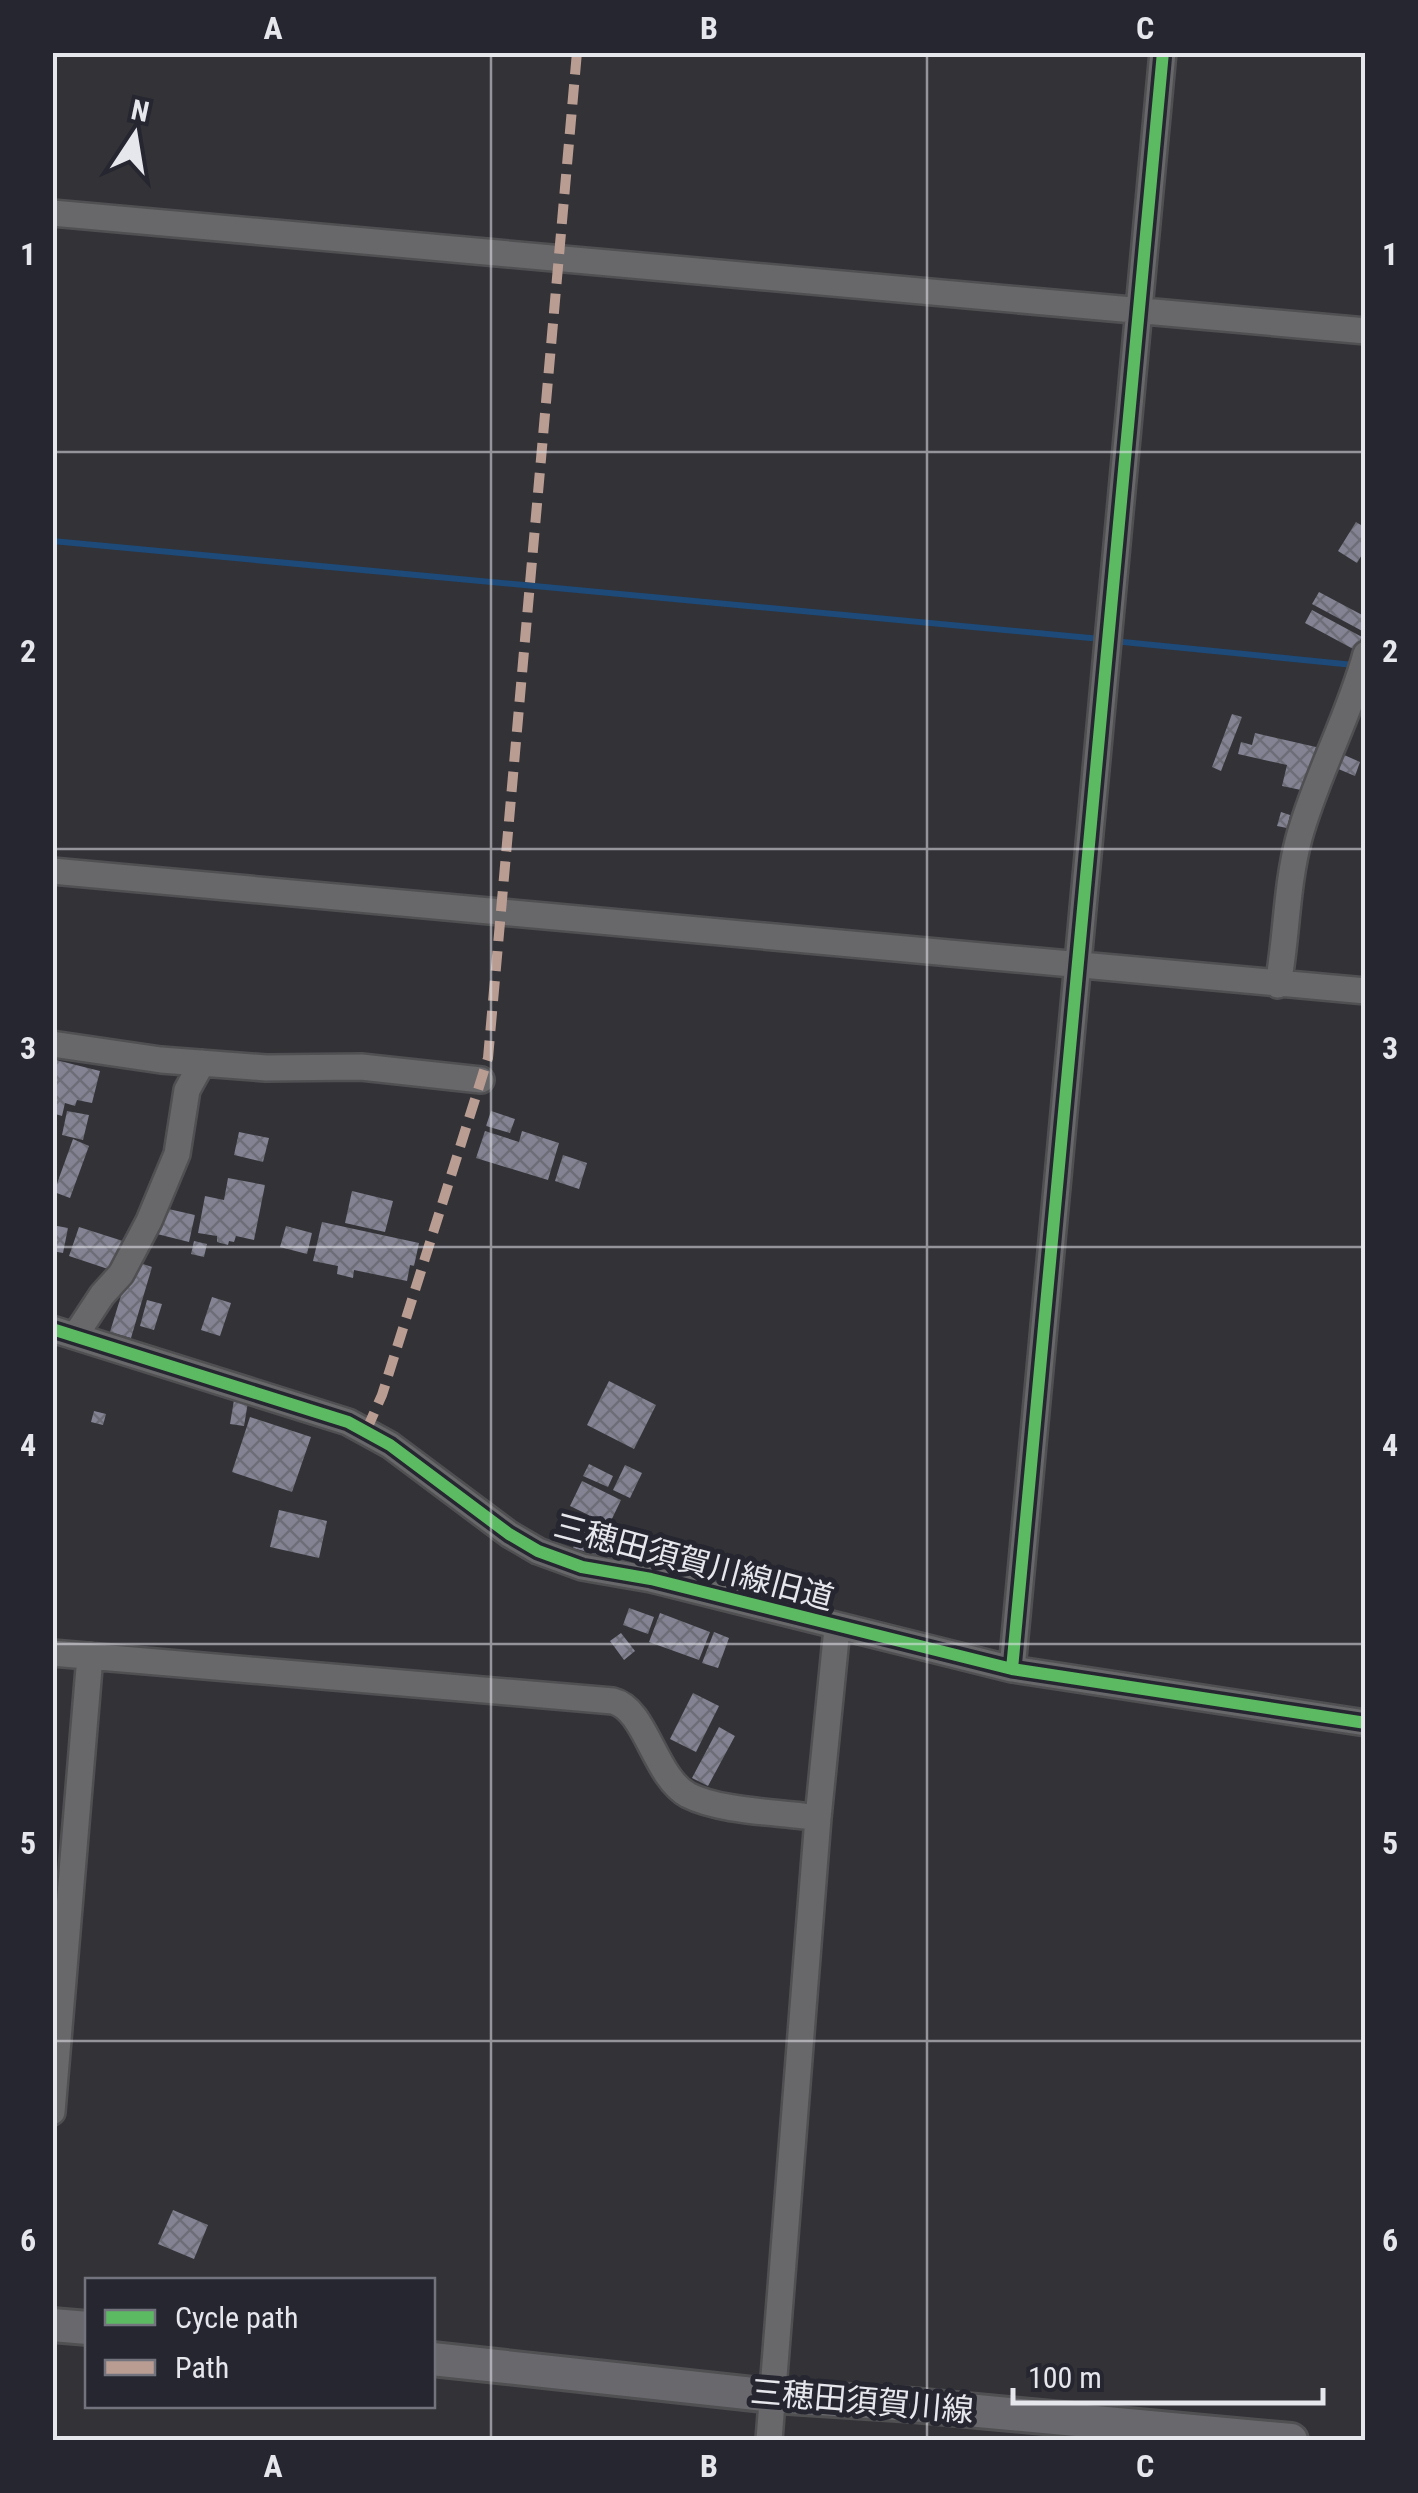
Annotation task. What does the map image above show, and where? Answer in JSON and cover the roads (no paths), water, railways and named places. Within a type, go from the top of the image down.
[{"type":"main road","points":[[52,2324],[85,2328]]},
{"type":"main road","name":"三穂田須賀川線","points":[[435,2359],[772,2396],[1291,2440]]},
{"type":"street","points":[[1012,1670],[1162,52]]},
{"type":"street","points":[[52,212],[1366,330]]},
{"type":"street","points":[[1278,985],[1286,904],[1300,836],[1366,654]]},
{"type":"street","points":[[52,871],[1366,992]]},
{"type":"street","points":[[52,1044],[202,1064],[360,1067],[481,1080]]},
{"type":"street","points":[[64,1332],[125,1269],[176,1154],[187,1090],[202,1064]]},
{"type":"street","name":"三穂田須賀川線旧道","points":[[64,1332],[366,1431],[538,1552],[582,1567],[651,1579],[1012,1670],[1366,1723]]},
{"type":"street","points":[[769,2440],[818,1818],[837,1628]]},
{"type":"street","points":[[52,1653],[612,1701],[627,1707],[661,1764],[686,1794],[719,1804],[818,1818]]},
{"type":"street","points":[[52,2112],[90,1656]]},
{"type":"waterway","points":[[52,541],[1101,639]]},
{"type":"waterway","points":[[1113,641],[1354,665]]}]
